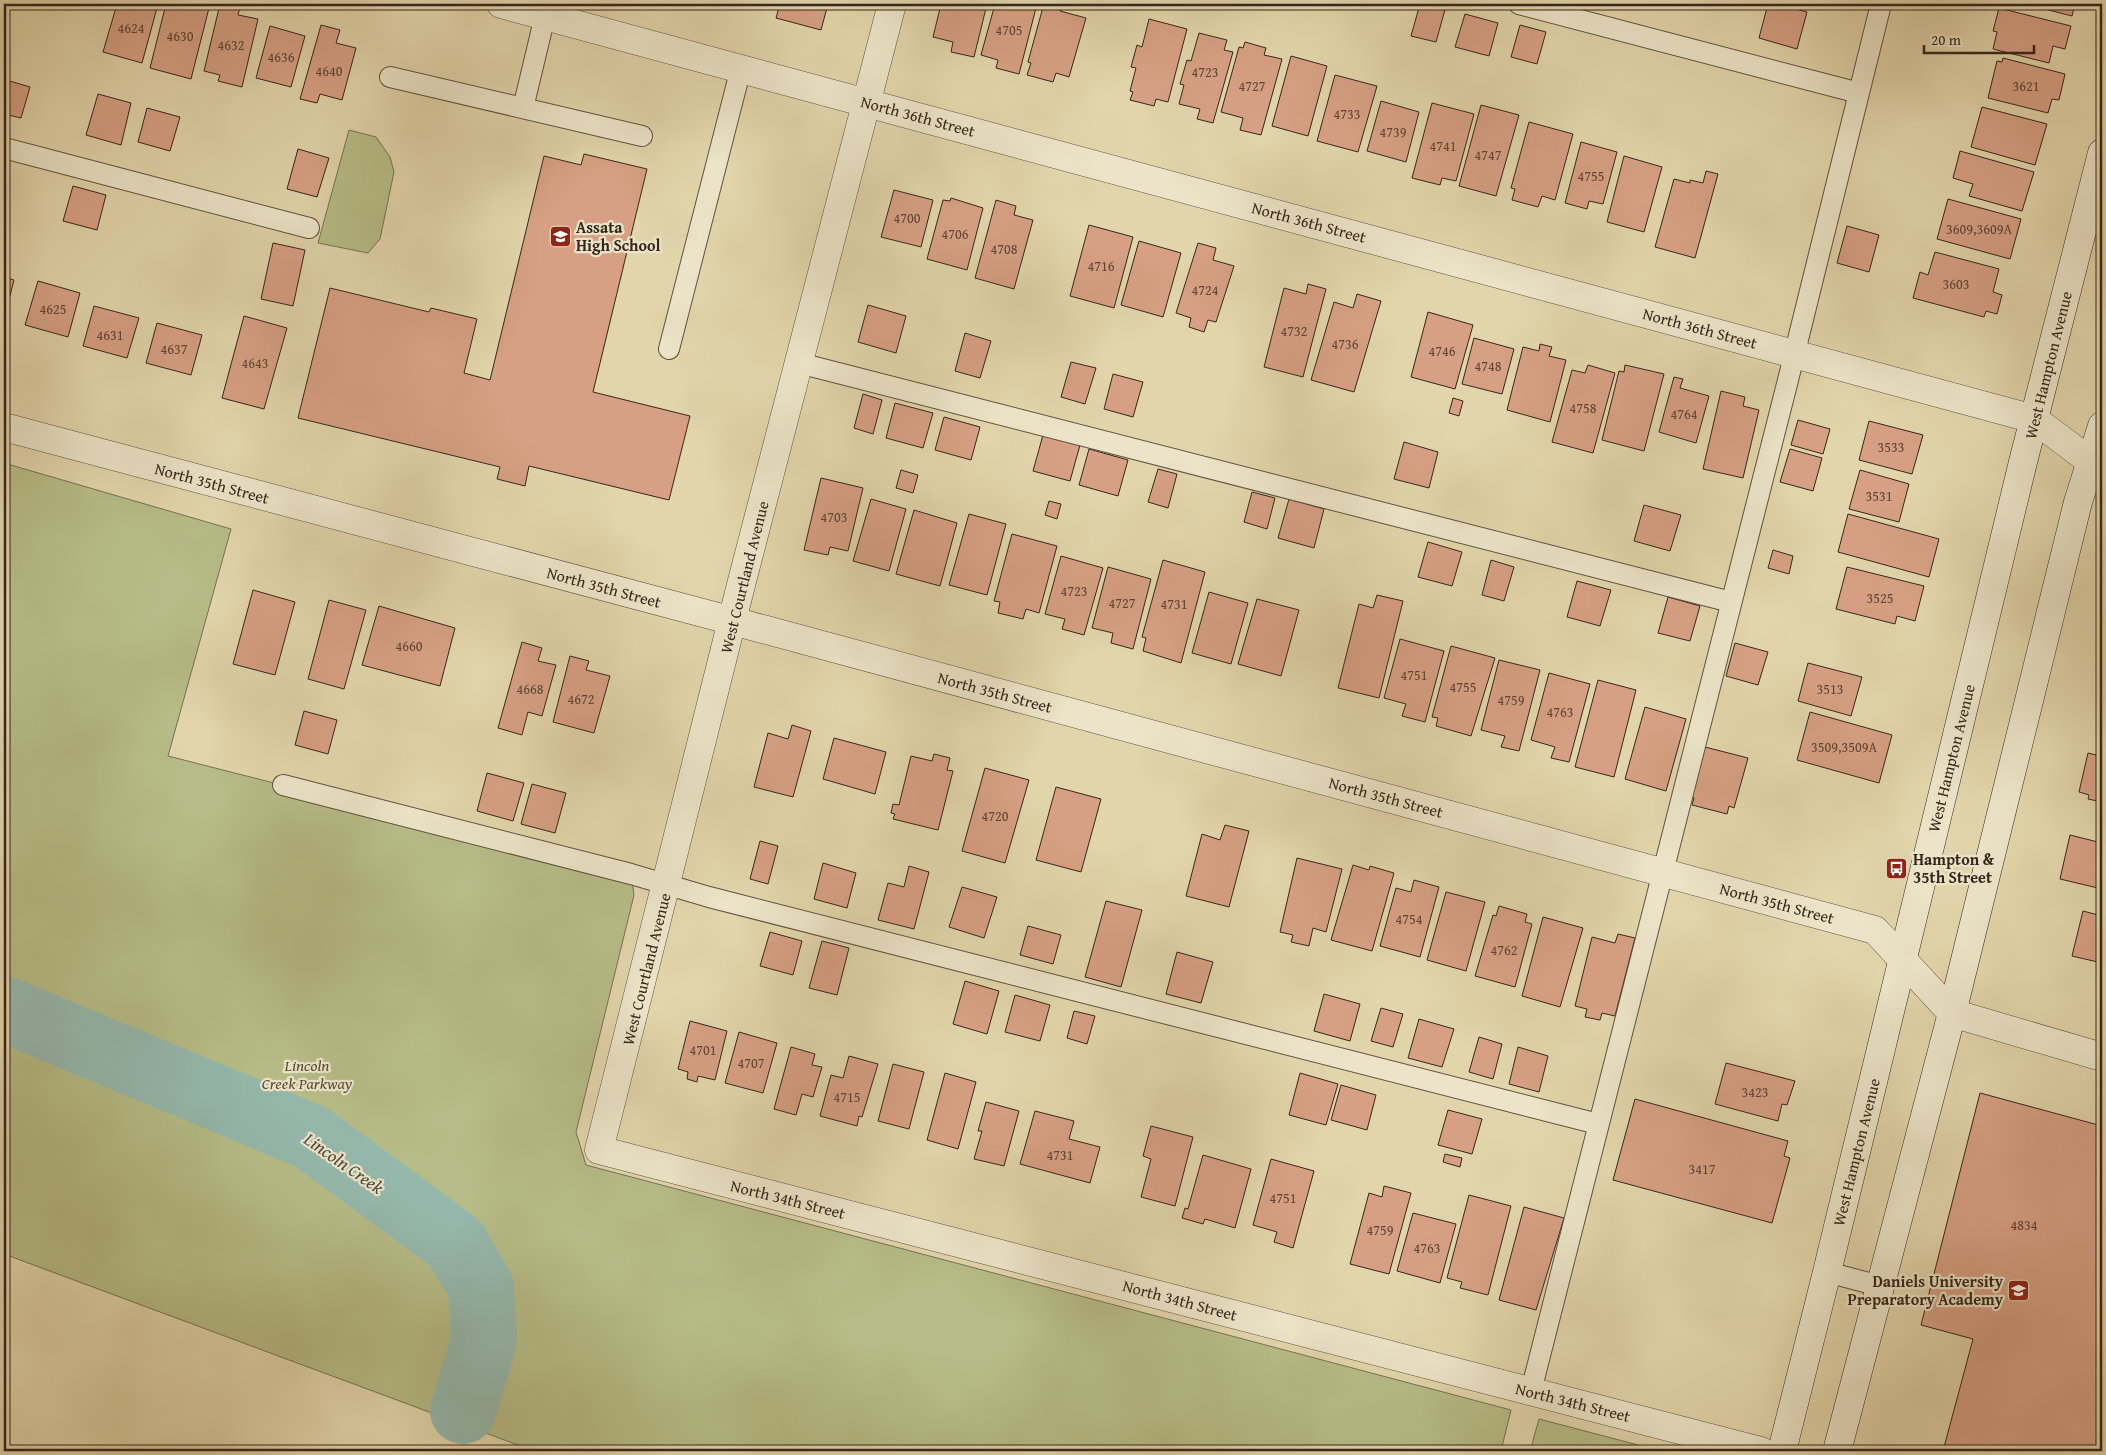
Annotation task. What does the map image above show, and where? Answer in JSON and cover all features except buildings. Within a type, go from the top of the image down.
[{"type":"street","name":"North 36th Street","points":[[501,4],[868,102],[2034,420],[2096,466]]},
{"type":"street","name":"West Courtland Avenue","points":[[599,1150],[892,4]]},
{"type":"street","name":"West Hampton Avenue","points":[[1782,1451],[2034,420],[2102,153]]},
{"type":"street","points":[[1838,1451],[1952,1013],[2078,502],[2096,466],[2102,426]]},
{"type":"street","name":"North 35th Street","points":[[4,427],[733,621],[1875,930],[1952,1013]]},
{"type":"street","points":[[1952,1013],[2102,1057]]},
{"type":"street","name":"North 34th Street","points":[[599,1150],[1761,1451]]},
{"type":"lane","points":[[1519,4],[1859,93]]},
{"type":"lane","points":[[1530,1391],[1794,354],[1881,4]]},
{"type":"lane","points":[[523,108],[545,16]]},
{"type":"lane","points":[[669,349],[741,68]]},
{"type":"lane","points":[[390,77],[642,136]]},
{"type":"lane","points":[[4,148],[309,228]]},
{"type":"lane","points":[[799,363],[1731,602]]},
{"type":"lane","points":[[283,785],[622,872],[667,886],[1598,1124]]},
{"type":"lane","points":[[1827,1272],[1880,1286]]},
{"type":"green space","points":[[349,130],[376,137],[390,157],[394,172],[380,239],[368,253],[318,243]]},
{"type":"green space","name":"Lincoln Creek Parkway","points":[[4,463],[231,529],[168,756],[631,874],[634,895],[576,1132],[586,1165],[1511,1410],[1501,1451],[534,1451],[4,1254]]},
{"type":"green space","points":[[1539,1419],[1661,1451],[1530,1451]]},
{"type":"waterway","name":"Lincoln Creek","points":[[4,1009],[311,1137],[455,1243],[481,1287],[484,1341],[463,1411]]},
{"type":"place","name":"Assata High School","points":[[560,236]]},
{"type":"place","name":"Hampton & 35th Street","points":[[1897,868]]},
{"type":"place","name":"Daniels University Preparatory Academy","points":[[2019,1290]]}]
